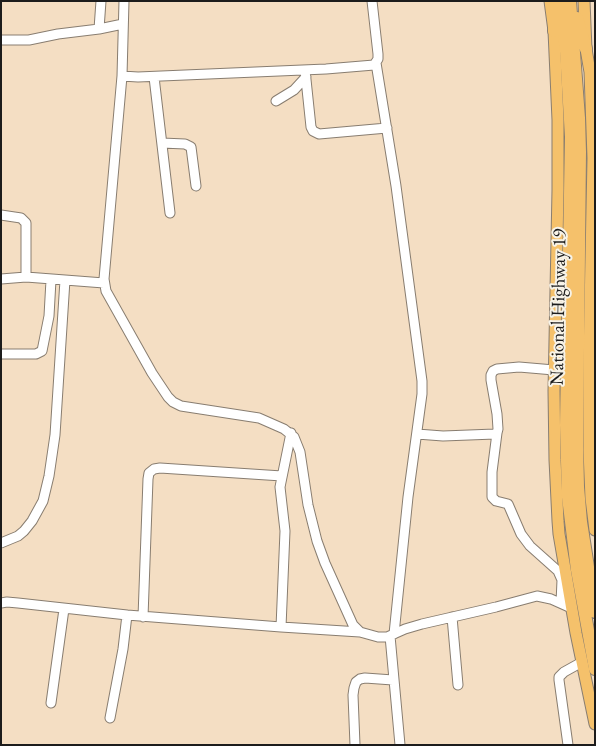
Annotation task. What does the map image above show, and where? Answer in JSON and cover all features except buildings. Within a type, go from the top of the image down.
[{"type":"highway","points":[[554,31],[556,1]]},
{"type":"highway","points":[[560,1],[566,51],[571,137],[566,461],[581,609],[595,669]]},
{"type":"highway","points":[[571,1],[586,50]]},
{"type":"highway","name":"National Highway 19","points":[[571,1],[580,135],[577,446],[581,522],[581,609]]},
{"type":"main road","points":[[550,1],[554,31],[558,120],[554,370],[558,521],[559,534],[581,609],[582,662],[595,724]]},
{"type":"main road","points":[[584,1],[586,50],[592,86],[593,108],[591,498],[595,530]]},
{"type":"street","points":[[99,29],[101,1]]},
{"type":"street","points":[[124,1],[122,76],[104,283],[109,297],[152,373],[172,402],[182,406],[267,420],[290,433],[297,442],[308,505],[320,551],[350,621],[360,632]]},
{"type":"street","points":[[372,1],[378,54],[376,63],[387,128],[422,381],[422,400],[408,497],[392,635],[400,745]]},
{"type":"street","points":[[1,40],[29,40],[123,24]]},
{"type":"street","points":[[122,76],[306,73],[371,66],[376,63]]},
{"type":"street","points":[[276,101],[294,90],[306,73]]},
{"type":"street","points":[[306,73],[311,127],[313,131],[326,134],[387,128]]},
{"type":"street","points":[[154,76],[170,213]]},
{"type":"street","points":[[162,143],[185,144],[191,147],[196,186]]},
{"type":"street","points":[[1,215],[17,217],[26,223],[26,277]]},
{"type":"street","points":[[1,279],[26,277],[104,283]]},
{"type":"street","points":[[1,354],[36,354],[42,351],[48,323],[50,280]]},
{"type":"street","points":[[1,543],[18,536],[32,521],[43,501],[50,476],[55,435],[65,280]]},
{"type":"street","points":[[554,370],[519,367],[493,371],[491,375],[497,414],[497,433],[492,472],[492,497],[496,501],[508,504],[518,528],[527,542],[558,571],[581,609]]},
{"type":"street","points":[[281,627],[285,531],[280,496],[290,433]]},
{"type":"street","points":[[417,434],[443,436],[497,433]]},
{"type":"street","points":[[143,616],[149,474],[154,469],[160,468],[282,476]]},
{"type":"street","points":[[1,604],[7,602],[127,615],[360,632],[378,638],[392,635],[414,626],[538,596],[581,609]]},
{"type":"street","points":[[51,703],[64,609]]},
{"type":"street","points":[[110,718],[123,649],[127,615]]},
{"type":"street","points":[[452,617],[458,685]]},
{"type":"street","points":[[568,745],[559,680],[564,672],[582,662]]},
{"type":"street","points":[[355,745],[353,695],[356,682],[365,678],[394,680]]}]
